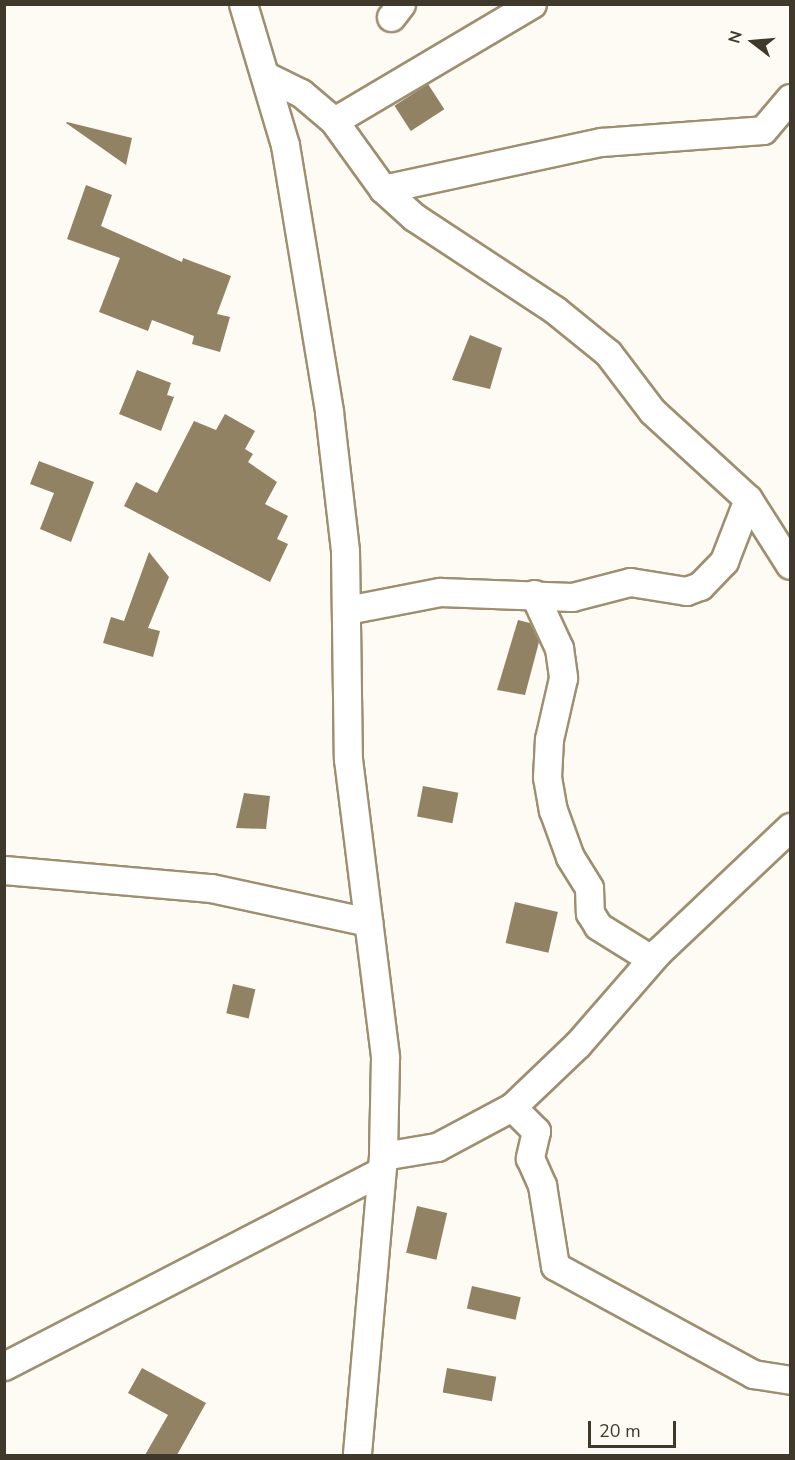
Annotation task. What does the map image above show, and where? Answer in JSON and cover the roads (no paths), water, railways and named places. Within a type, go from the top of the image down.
[{"type":"street","points":[[243,4],[285,145],[309,278],[329,411],[347,610],[348,759],[385,1058],[381,1164],[357,1455]]},
{"type":"street","points":[[334,121],[532,4]]},
{"type":"street","points":[[266,76],[301,93],[334,121],[383,189],[414,217],[458,242],[608,353],[652,411],[748,499],[790,565]]},
{"type":"street","points":[[383,189],[600,142],[763,130],[790,98]]},
{"type":"street","points":[[347,610],[440,592],[598,594],[630,582],[686,591],[700,586],[724,561],[748,499]]},
{"type":"street","points":[[534,594],[559,648],[563,678],[549,739],[547,777],[554,810],[570,857],[589,888],[590,913],[598,926],[651,959]]},
{"type":"street","points":[[4,1366],[381,1164],[437,1147],[512,1107],[578,1044],[651,959],[786,840]]},
{"type":"street","points":[[4,870],[211,888],[368,922]]},
{"type":"street","points":[[512,1107],[536,1131],[530,1158],[542,1185],[555,1266],[753,1374],[790,1380]]}]
